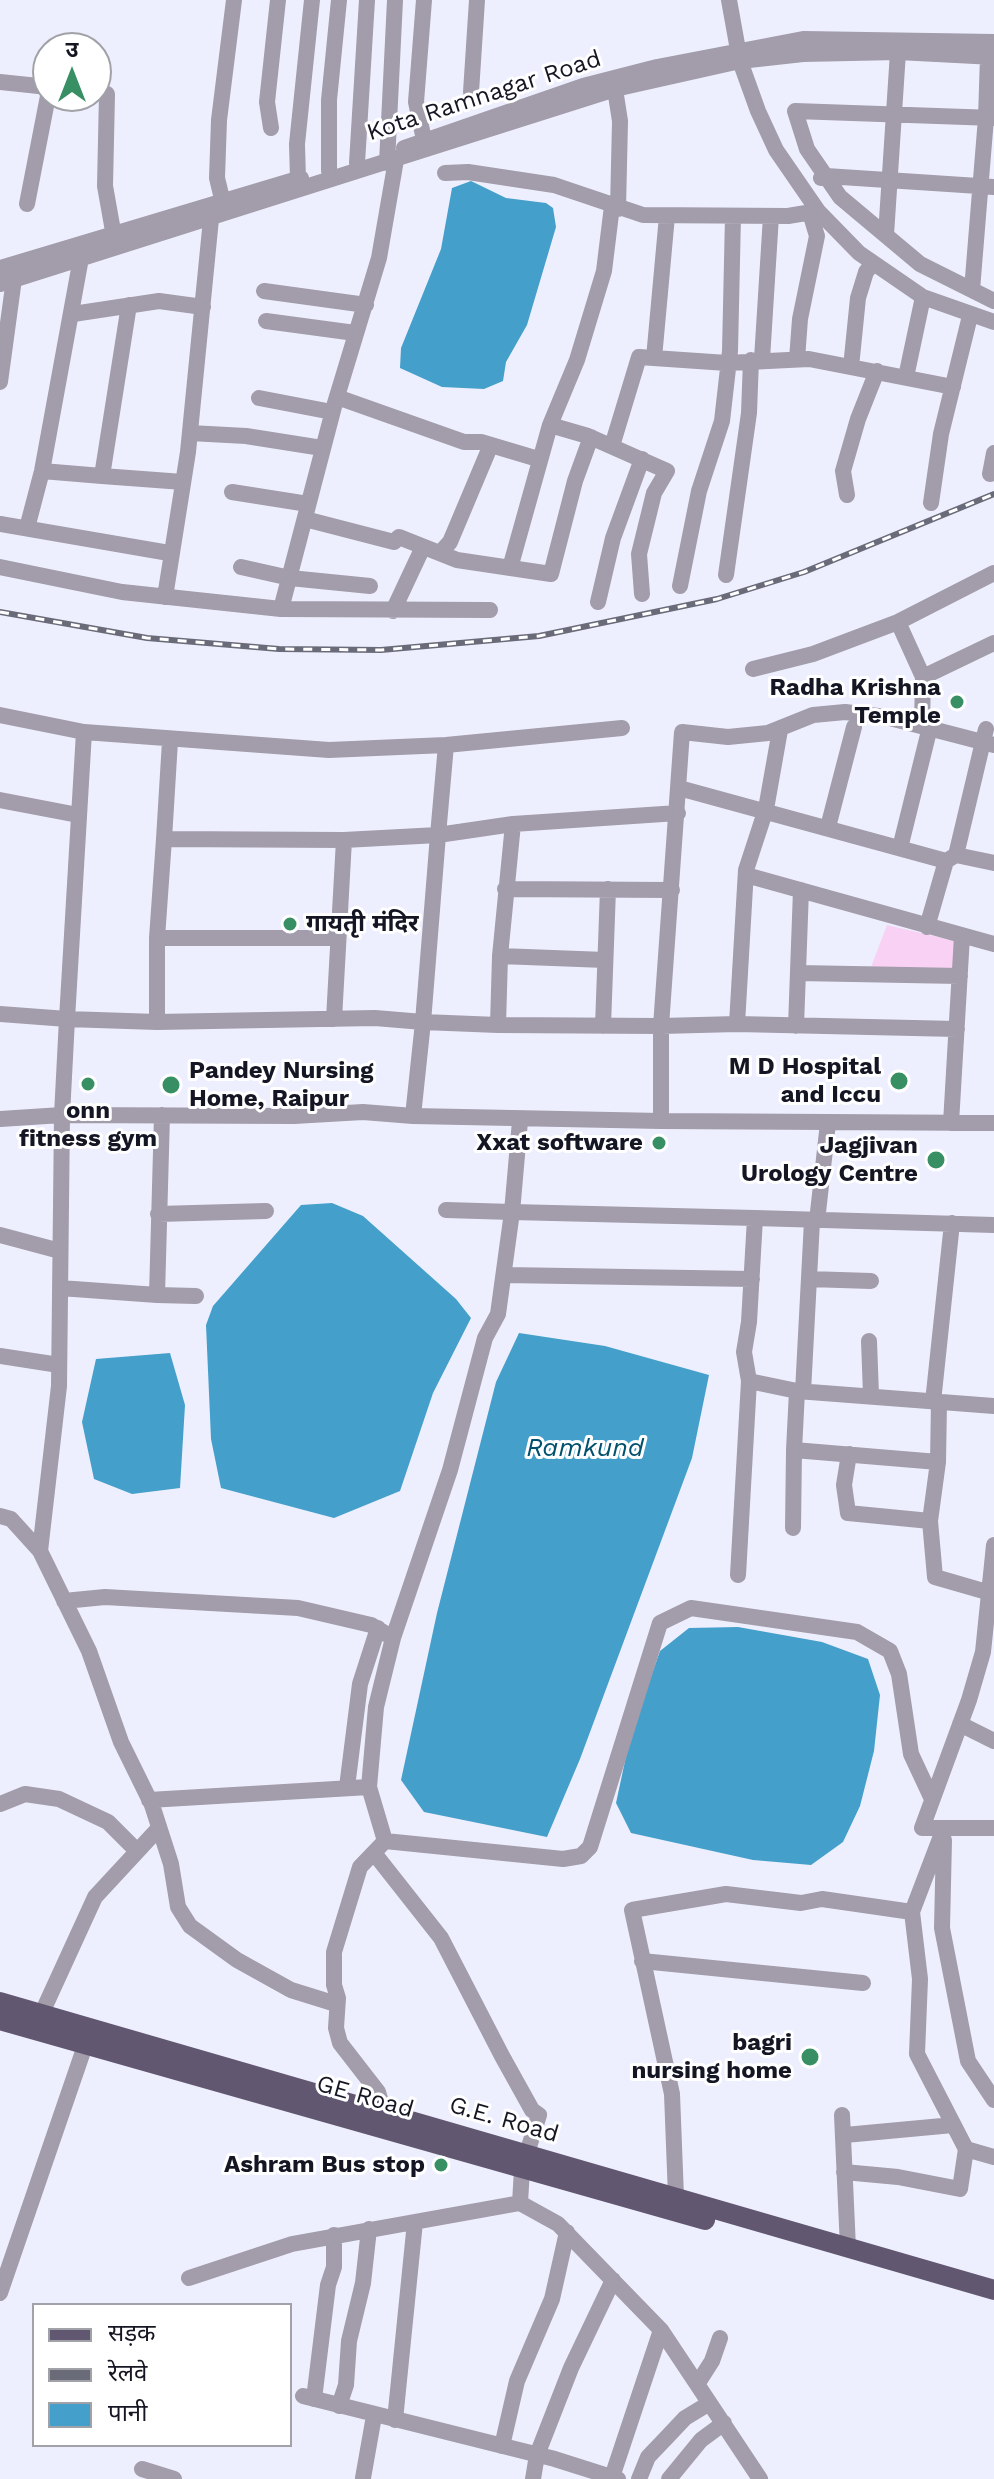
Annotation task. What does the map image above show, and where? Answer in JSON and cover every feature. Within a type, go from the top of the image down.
[{"type":"main road","points":[[0,2002],[41,2015],[88,2038]]},
{"type":"main road","name":"GE Road","points":[[0,2020],[88,2038],[525,2161],[994,2301]]},
{"type":"main road","name":"G.E. Road","points":[[525,2161],[676,2197],[994,2290]]},
{"type":"street","points":[[165,597],[169,553],[190,433],[203,307],[220,211],[217,178],[219,120],[234,0]]},
{"type":"street","points":[[271,128],[267,102],[278,0]]},
{"type":"street","points":[[298,179],[297,144],[312,0]]},
{"type":"street","points":[[329,171],[329,100],[339,0]]},
{"type":"street","points":[[357,163],[367,0]]},
{"type":"street","points":[[281,609],[322,448],[366,305],[387,222],[395,0]]},
{"type":"street","points":[[424,0],[416,102],[424,140]]},
{"type":"street","points":[[471,92],[477,0]]},
{"type":"street","points":[[729,0],[739,56],[776,150],[804,189],[814,212],[817,236],[800,319],[797,359]]},
{"type":"street","name":"Kota Ramnagar Road","points":[[4,273],[113,231],[220,211],[298,179],[357,163],[390,159],[424,140],[583,86],[657,67],[739,56],[803,39],[992,52]]},
{"type":"street","points":[[886,235],[898,52]]},
{"type":"street","points":[[0,382],[4,273],[81,258],[220,211],[615,89],[739,56],[992,52],[986,186],[972,290]]},
{"type":"street","points":[[0,82],[32,85]]},
{"type":"street","points":[[510,568],[538,459],[577,360],[600,284],[615,208],[620,121],[615,89]]},
{"type":"street","points":[[990,118],[795,111],[807,149],[840,197],[920,264],[994,301]]},
{"type":"street","points":[[27,204],[45,112]]},
{"type":"street","points":[[107,112],[105,186],[113,231]]},
{"type":"street","points":[[445,173],[468,172],[554,185],[643,215],[771,216],[814,212],[873,263],[923,297],[994,322]]},
{"type":"street","points":[[804,189],[826,176],[986,186]]},
{"type":"street","points":[[654,358],[667,216]]},
{"type":"street","points":[[680,586],[699,491],[722,421],[733,216]]},
{"type":"street","points":[[726,575],[756,360],[771,216]]},
{"type":"street","points":[[817,236],[833,226]]},
{"type":"street","points":[[27,528],[42,471],[81,258]]},
{"type":"street","points":[[851,367],[858,298],[866,272],[873,263]]},
{"type":"street","points":[[264,291],[366,305]]},
{"type":"street","points":[[906,377],[923,297]]},
{"type":"street","points":[[73,314],[159,301],[203,307]]},
{"type":"street","points":[[102,476],[129,305]]},
{"type":"street","points":[[931,503],[941,434],[970,316]]},
{"type":"street","points":[[266,321],[355,333]]},
{"type":"street","points":[[612,446],[639,357],[727,363],[797,359],[953,387]]},
{"type":"street","points":[[847,495],[843,471],[858,419],[877,371]]},
{"type":"street","points":[[259,398],[334,405],[464,442],[481,442],[538,459]]},
{"type":"street","points":[[550,425],[591,437],[667,471],[654,493],[639,554],[642,594]]},
{"type":"street","points":[[190,433],[246,436],[322,448]]},
{"type":"street","points":[[232,492],[306,512],[394,542],[399,537],[457,560],[551,574],[575,481],[591,437]]},
{"type":"street","points":[[440,553],[450,542],[490,447]]},
{"type":"street","points":[[990,474],[994,453]]},
{"type":"street","points":[[598,602],[613,538],[642,459]]},
{"type":"street","points":[[42,471],[183,482]]},
{"type":"street","points":[[0,524],[169,553]]},
{"type":"street","points":[[393,611],[423,547]]},
{"type":"street","points":[[0,567],[165,597],[281,609],[490,610]]},
{"type":"street","points":[[241,567],[290,578],[370,586]]},
{"type":"street","points":[[753,669],[813,654],[898,622],[994,573]]},
{"type":"street","points":[[898,622],[923,677],[926,726],[900,848]]},
{"type":"street","points":[[923,677],[994,643]]},
{"type":"street","points":[[661,1121],[661,1026],[682,732],[728,737],[780,730],[813,715],[845,712],[987,739],[927,927]]},
{"type":"street","points":[[0,715],[84,732],[170,741],[329,750],[446,745],[622,728]]},
{"type":"street","points":[[828,827],[854,727]]},
{"type":"street","points":[[737,1024],[746,875],[766,809],[780,730]]},
{"type":"street","points":[[40,1551],[59,1365],[62,1115],[84,732]]},
{"type":"street","points":[[157,1022],[157,938],[170,741]]},
{"type":"street","points":[[413,1116],[446,745]]},
{"type":"street","points":[[679,788],[766,809],[900,848],[994,863]]},
{"type":"street","points":[[0,800],[78,815]]},
{"type":"street","points":[[164,839],[344,840],[438,835],[513,824],[678,813]]},
{"type":"street","points":[[498,1025],[505,889],[513,824]]},
{"type":"street","points":[[334,1019],[344,840]]},
{"type":"street","points":[[746,875],[994,944]]},
{"type":"street","points":[[505,889],[672,890]]},
{"type":"street","points":[[603,1026],[608,889]]},
{"type":"street","points":[[796,1026],[801,890]]},
{"type":"street","points":[[951,1123],[962,936]]},
{"type":"street","points":[[157,938],[337,938]]},
{"type":"street","points":[[500,956],[605,960]]},
{"type":"street","points":[[798,973],[960,976]]},
{"type":"street","points":[[0,1014],[157,1022],[334,1019],[498,1025],[737,1024],[957,1029]]},
{"type":"street","points":[[0,1119],[62,1115],[294,1116],[363,1112],[520,1121],[994,1123]]},
{"type":"street","points":[[157,1295],[162,1115]]},
{"type":"street","points":[[520,1121],[505,1275],[498,1314],[485,1338],[450,1470],[393,1638],[376,1707],[369,1787],[380,1847],[441,1938],[502,2056],[532,2110],[539,2115],[525,2161],[520,2203]]},
{"type":"street","points":[[793,1528],[794,1450],[814,1221],[828,1123]]},
{"type":"street","points":[[446,1210],[994,1225]]},
{"type":"street","points":[[158,1214],[266,1211]]},
{"type":"street","points":[[738,1575],[749,1381],[744,1352],[755,1218]]},
{"type":"street","points":[[952,1223],[936,1402],[938,1462],[930,1521],[935,1577],[992,1593]]},
{"type":"street","points":[[0,1235],[60,1251]]},
{"type":"street","points":[[505,1275],[752,1279]]},
{"type":"street","points":[[809,1279],[871,1281]]},
{"type":"street","points":[[60,1288],[196,1296]]},
{"type":"street","points":[[869,1341],[871,1395]]},
{"type":"street","points":[[0,1356],[59,1365]]},
{"type":"street","points":[[749,1381],[800,1392],[994,1406]]},
{"type":"street","points":[[794,1450],[938,1462]]},
{"type":"street","points":[[849,1454],[844,1485],[848,1513],[930,1521]]},
{"type":"street","points":[[0,1516],[11,1519],[40,1551],[89,1651],[121,1742],[149,1800],[171,1864],[178,1907],[190,1926],[237,1960],[291,1990],[336,2004]]},
{"type":"street","points":[[994,1545],[992,1593],[983,1652],[922,1828],[994,1828]]},
{"type":"street","points":[[64,1601],[105,1597],[268,1604],[298,1608],[378,1628],[393,1638]]},
{"type":"street","points":[[387,2122],[378,2092],[340,2043],[333,1969],[339,1932],[360,1867],[380,1847],[563,1859],[581,1856],[590,1847],[660,1623],[691,1608],[857,1632],[890,1651],[899,1674],[911,1754],[932,1799]]},
{"type":"street","points":[[347,1787],[360,1684],[378,1628]]},
{"type":"street","points":[[960,1724],[994,1741]]},
{"type":"street","points":[[149,1800],[369,1787]]},
{"type":"street","points":[[0,1804],[25,1794],[59,1799],[108,1822],[135,1849]]},
{"type":"street","points":[[844,2172],[898,2177],[960,2189],[966,2149],[917,2054],[920,1979],[912,1912],[944,1828]]},
{"type":"street","points":[[944,1828],[942,1928],[968,2061],[994,2100]]},
{"type":"street","points":[[41,2015],[95,1897],[135,1849],[158,1829]]},
{"type":"street","points":[[676,2197],[672,2094],[632,1910],[726,1894],[801,1903],[822,1899],[912,1912]]},
{"type":"street","points":[[642,1961],[863,1983]]},
{"type":"street","points":[[0,2293],[88,2038]]},
{"type":"street","points":[[842,2115],[848,2248]]},
{"type":"street","points":[[845,2135],[953,2125]]},
{"type":"street","points":[[966,2149],[994,2157]]},
{"type":"street","points":[[189,2278],[253,2255],[334,2235],[520,2203],[567,2232],[661,2330],[760,2479]]},
{"type":"street","points":[[395,2420],[415,2222]]},
{"type":"street","points":[[339,2406],[346,2385],[349,2341],[363,2283],[369,2229]]},
{"type":"street","points":[[502,2446],[517,2381],[552,2299],[567,2232]]},
{"type":"street","points":[[334,2235],[334,2267],[328,2285],[309,2397],[339,2406],[537,2455],[615,2478],[661,2330]]},
{"type":"street","points":[[533,2479],[537,2455],[571,2368],[613,2280]]},
{"type":"street","points":[[698,2383],[704,2379],[720,2338]]},
{"type":"street","points":[[639,2479],[648,2457],[685,2418],[708,2404]]},
{"type":"street","points":[[364,2479],[374,2416]]},
{"type":"street","points":[[669,2479],[701,2440],[724,2423]]},
{"type":"street","points":[[142,2469],[174,2479]]},
{"type":"shaded area","points":[[887,925],[955,941],[953,969],[871,967]]},
{"type":"water","points":[[471,181],[506,198],[546,203],[553,208],[556,227],[527,325],[506,362],[503,381],[484,389],[442,387],[400,368],[401,348],[441,249],[452,188]]},
{"type":"water","points":[[332,1203],[363,1216],[456,1299],[471,1318],[433,1393],[400,1491],[334,1518],[221,1488],[211,1439],[206,1325],[213,1306],[301,1205]]},
{"type":"water","name":"Ramkund","points":[[519,1333],[605,1346],[709,1375],[692,1458],[580,1759],[547,1837],[424,1812],[401,1780],[437,1613],[496,1382]]},
{"type":"water","points":[[170,1353],[185,1405],[180,1488],[132,1494],[94,1479],[82,1422],[96,1359]]},
{"type":"water","points":[[738,1627],[822,1642],[868,1659],[880,1695],[874,1751],[860,1806],[843,1842],[811,1865],[753,1860],[631,1833],[616,1803],[631,1733],[660,1651],[689,1628]]},
{"type":"railway","points":[[0,612],[147,638],[279,649],[381,650],[539,636],[717,599],[804,572],[994,494]]},
{"type":"place","name":"Radha Krishna Temple","points":[[957,702]]},
{"type":"place","name":"गायतृी मंदिर","points":[[290,924]]},
{"type":"place","name":"M D Hospital and Iccu","points":[[899,1081]]},
{"type":"place","name":"onn fitness gym","points":[[88,1084]]},
{"type":"place","name":"Pandey Nursing Home, Raipur","points":[[171,1085]]},
{"type":"place","name":"Xxat software","points":[[659,1143]]},
{"type":"place","name":"Jagjivan Urology Centre","points":[[936,1160]]},
{"type":"place","name":"bagri nursing home","points":[[810,2057]]},
{"type":"place","name":"Ashram Bus stop","points":[[441,2165]]}]
